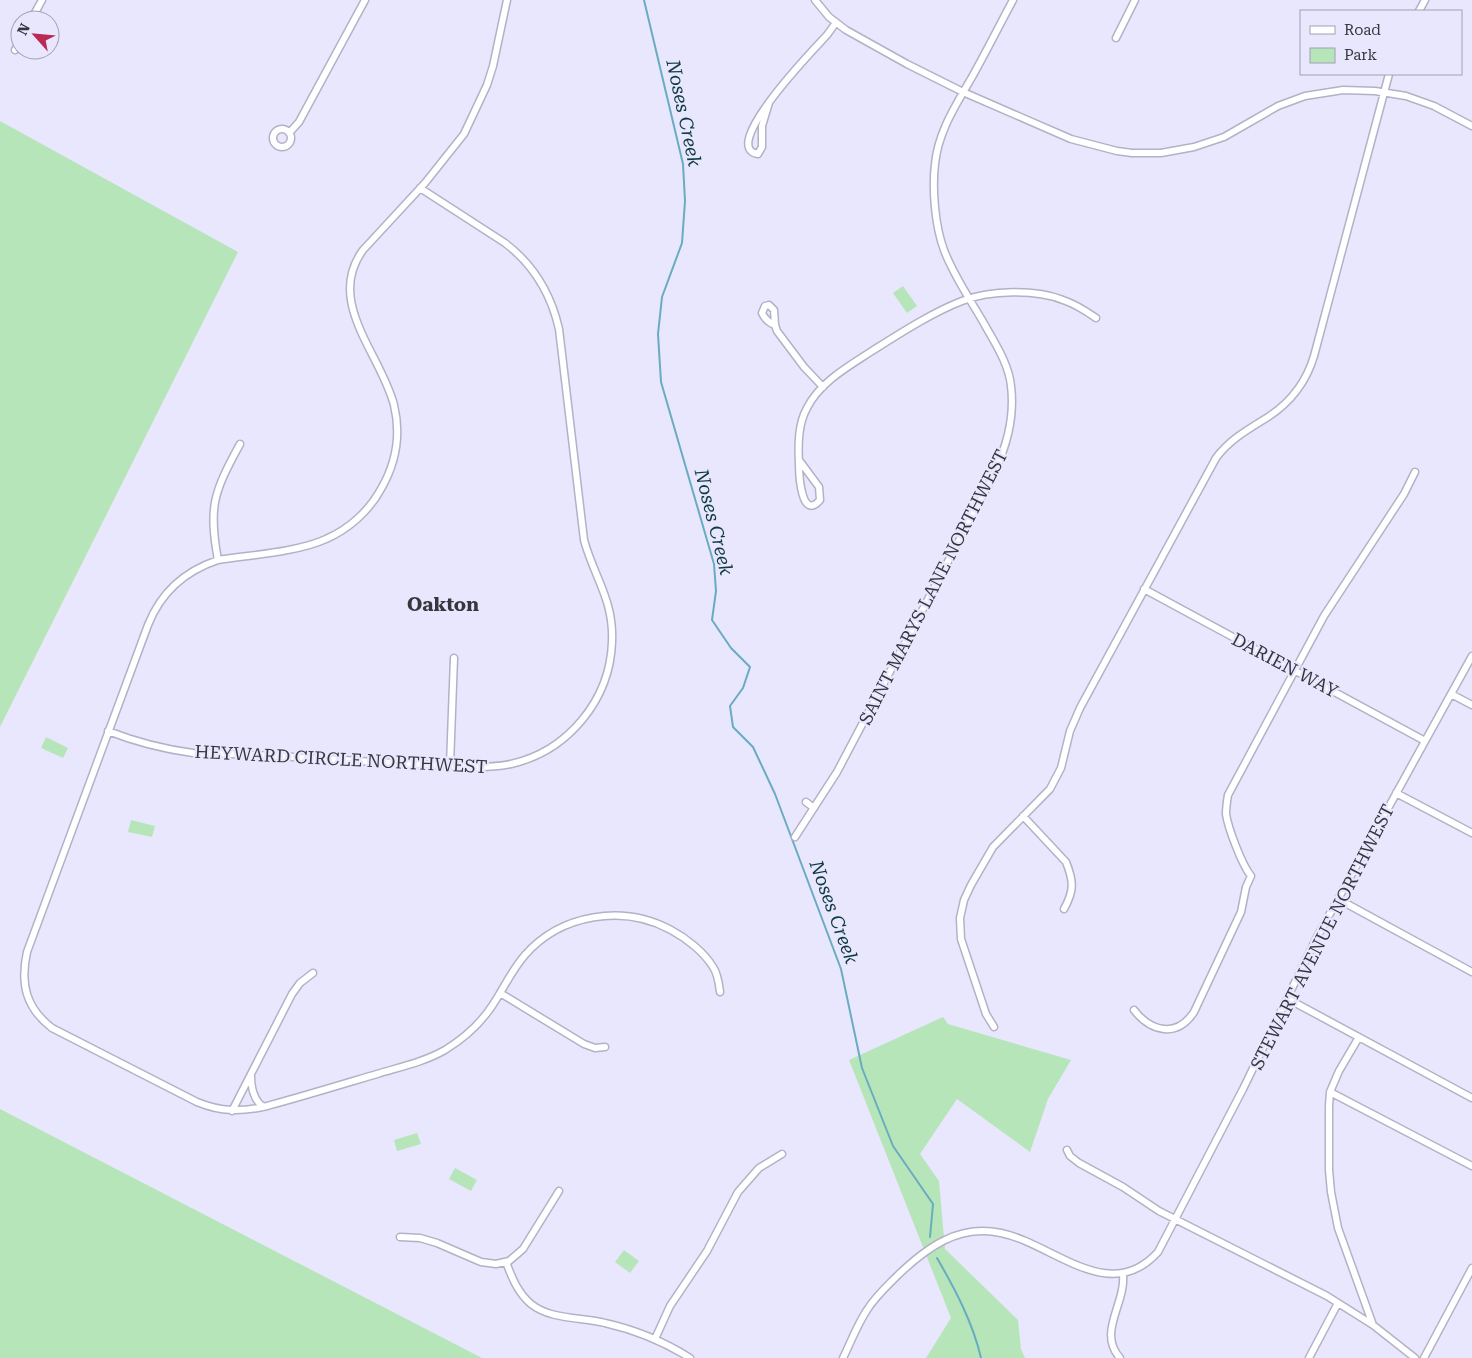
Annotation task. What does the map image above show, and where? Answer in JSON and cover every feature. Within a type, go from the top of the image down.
[{"type":"street","points":[[290,132],[298,122],[365,0]]},
{"type":"street","points":[[507,0],[493,66],[480,102],[464,134],[420,188],[359,256],[352,270],[349,285],[351,302],[389,391],[396,414],[395,450],[391,470],[386,481],[362,514],[346,528],[326,539],[300,547],[218,560],[183,578],[157,605],[108,731],[27,952],[24,978],[34,1011],[61,1034],[197,1102],[212,1108],[232,1111],[263,1108],[434,1056],[454,1044],[485,1015],[525,955],[545,937],[570,923],[583,919],[622,916],[648,920],[666,928],[684,938],[714,967],[720,992]]},
{"type":"street","points":[[815,0],[846,30],[907,64],[963,92],[1088,144],[1117,151],[1146,153],[1177,150],[1207,143],[1236,130],[1278,106],[1305,96],[1343,90],[1384,92],[1418,100],[1472,126]]},
{"type":"street","name":"SAINT MARYS LANE NORTHWEST","points":[[795,836],[841,764],[992,478],[1005,447],[1012,411],[1010,379],[997,347],[953,271],[943,249],[937,221],[934,186],[935,161],[941,136],[1013,0]]},
{"type":"street","points":[[1116,38],[1135,0]]},
{"type":"street","points":[[769,103],[762,126],[762,147],[758,154],[756,154],[750,148],[749,140],[755,123],[769,103],[803,60],[836,22]]},
{"type":"street","points":[[994,1027],[986,1014],[961,939],[960,918],[967,892],[992,847],[1050,789],[1056,779],[1073,722],[1144,589],[1223,449],[1235,438],[1286,403],[1307,376],[1314,356],[1389,75]]},
{"type":"street","name":"HEYWARD CIRCLE NORTHWEST","points":[[108,731],[150,746],[193,753],[450,766],[490,766],[512,763],[538,754],[564,739],[586,716],[601,690],[608,670],[612,640],[610,610],[584,540],[559,329],[554,308],[547,292],[529,265],[512,249],[420,188]]},
{"type":"street","points":[[799,460],[819,487],[820,500],[812,506],[804,498],[799,476],[799,460],[799,441],[802,418],[810,402],[822,387],[877,348],[931,317],[970,298],[1008,293],[1041,294],[1053,296],[1072,304],[1096,318]]},
{"type":"street","points":[[775,325],[777,331],[804,367],[822,387]]},
{"type":"street","points":[[218,560],[213,528],[213,507],[218,487],[240,444]]},
{"type":"street","points":[[1134,1010],[1149,1025],[1162,1029],[1181,1026],[1186,1023],[1194,1012],[1241,912],[1246,888],[1251,876],[1245,869],[1227,820],[1226,805],[1228,795],[1324,616],[1404,494],[1416,472]]},
{"type":"street","name":"DARIEN WAY","points":[[1144,589],[1425,741]]},
{"type":"street","name":"STEWART AVENUE NORTHWEST","points":[[1123,1274],[1142,1266],[1160,1248],[1338,899],[1472,656]]},
{"type":"street","points":[[450,766],[454,658]]},
{"type":"street","points":[[1451,694],[1472,705]]},
{"type":"street","points":[[1396,793],[1472,833]]},
{"type":"street","points":[[806,802],[814,808]]},
{"type":"street","points":[[1024,816],[1066,862],[1073,889],[1064,909]]},
{"type":"street","points":[[1338,899],[1472,972]]},
{"type":"street","points":[[232,1111],[292,994],[300,983],[313,973]]},
{"type":"street","points":[[500,993],[584,1044],[595,1048],[605,1047]]},
{"type":"street","points":[[1288,998],[1472,1098]]},
{"type":"street","points":[[1359,1036],[1330,1092],[1329,1170],[1334,1210],[1344,1247],[1373,1325]]},
{"type":"street","points":[[251,1074],[255,1098],[263,1108]]},
{"type":"street","points":[[1330,1092],[1472,1166]]},
{"type":"street","points":[[1067,1150],[1070,1156],[1079,1163],[1124,1187],[1151,1206],[1338,1303],[1373,1325],[1415,1358]]},
{"type":"street","points":[[654,1339],[670,1306],[707,1251],[741,1189],[759,1168],[782,1154]]},
{"type":"street","points":[[400,1237],[420,1238],[438,1243],[481,1262],[496,1264],[506,1262],[512,1260],[523,1249],[559,1191]]},
{"type":"street","points":[[843,1358],[864,1314],[878,1294],[920,1254],[952,1237],[978,1232],[1001,1233],[1096,1272],[1123,1274],[1121,1295],[1110,1338],[1112,1348],[1120,1358]]},
{"type":"street","points":[[506,1262],[512,1279],[520,1292],[532,1304],[542,1310],[557,1315],[603,1322],[635,1331],[690,1358]]},
{"type":"street","points":[[1424,1358],[1472,1268]]},
{"type":"street","points":[[1309,1358],[1338,1303]]},
{"type":"green space","points":[[0,121],[238,252],[0,727]]},
{"type":"green space","points":[[903,286],[917,306],[907,313],[893,293]]},
{"type":"green space","points":[[46,737],[68,748],[63,758],[41,748]]},
{"type":"green space","points":[[131,820],[155,826],[152,837],[128,832]]},
{"type":"green space","points":[[943,1017],[948,1024],[1071,1060],[1048,1099],[1030,1152],[957,1099],[920,1154],[939,1181],[945,1249],[1018,1320],[1021,1349],[1025,1358],[926,1358],[951,1318],[849,1060]]},
{"type":"green space","points":[[0,1109],[482,1358],[0,1358]]},
{"type":"green space","points":[[417,1133],[421,1144],[397,1151],[394,1140]]},
{"type":"green space","points":[[455,1168],[477,1180],[471,1191],[449,1179]]},
{"type":"green space","points":[[624,1250],[639,1261],[630,1273],[615,1262]]},
{"type":"waterway","name":"Noses Creek","points":[[644,0],[683,164],[685,201],[682,243],[662,297],[658,334],[661,382],[714,564],[716,591],[712,620],[731,648],[750,667],[743,688],[730,706],[733,727],[753,747],[775,794],[841,969],[862,1068],[893,1146],[933,1204],[930,1237]]},
{"type":"waterway","name":"Noses Creek","points":[[937,1258],[963,1306],[981,1358]]},
{"type":"district","name":"Oakton","points":[[443,604]]}]
